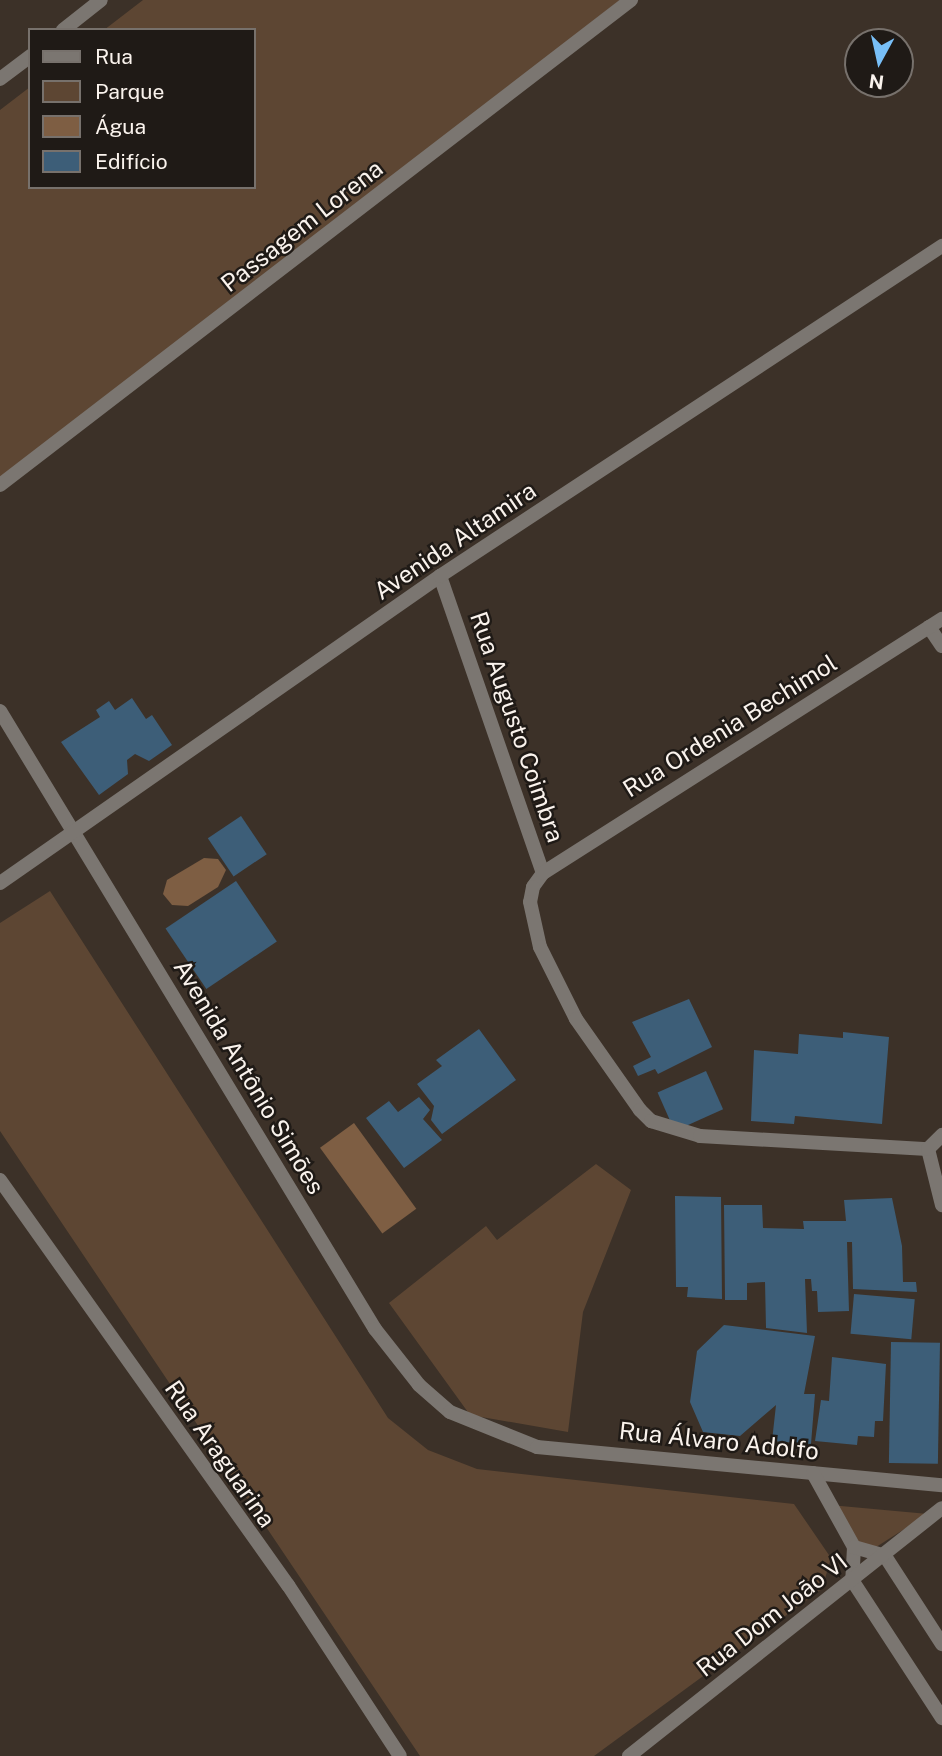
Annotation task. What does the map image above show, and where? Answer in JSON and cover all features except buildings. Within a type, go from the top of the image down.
[{"type":"street","points":[[66,28],[102,0]]},
{"type":"street","name":"Passagem Lorena","points":[[0,485],[631,0]]},
{"type":"street","points":[[0,79],[28,58]]},
{"type":"street","name":"Avenida Altamira","points":[[0,883],[440,576],[942,246]]},
{"type":"street","name":"Rua Augusto Coimbra","points":[[440,576],[543,873],[533,887],[530,902],[549,969],[614,1079],[651,1121],[700,1136],[928,1149]]},
{"type":"street","points":[[936,623],[942,646]]},
{"type":"street","name":"Rua Ordenia Bechimol","points":[[543,873],[936,623]]},
{"type":"street","name":"Avenida Antônio Simões","points":[[0,711],[375,1329],[419,1385],[450,1412],[494,1433]]},
{"type":"street","points":[[942,1135],[928,1149],[942,1205]]},
{"type":"street","name":"Rua Araguarina","points":[[0,1180],[288,1585],[400,1756]]},
{"type":"street","name":"Rua Álvaro Adolfo","points":[[494,1433],[537,1447],[942,1485]]},
{"type":"street","points":[[813,1473],[855,1547],[852,1580],[942,1718]]},
{"type":"street","name":"Rua Dom João VI","points":[[629,1756],[885,1556],[942,1508]]},
{"type":"street","points":[[855,1547],[885,1556],[942,1644]]},
{"type":"green space","points":[[143,0],[620,0],[0,485],[0,110],[28,89],[28,189],[256,189],[256,28],[107,28]]},
{"type":"green space","points":[[50,891],[388,1418],[428,1450],[477,1469],[794,1504],[831,1558],[822,1589],[594,1756],[420,1756],[0,1131],[0,923]]},
{"type":"green space","points":[[596,1164],[631,1190],[583,1312],[568,1432],[470,1415],[389,1303],[486,1226],[497,1240]]},
{"type":"green space","points":[[830,1505],[928,1514],[862,1556]]},
{"type":"water","points":[[204,858],[218,859],[226,870],[218,887],[188,906],[172,905],[163,894],[167,880]]},
{"type":"water","points":[[354,1123],[416,1209],[382,1233],[320,1148]]}]
